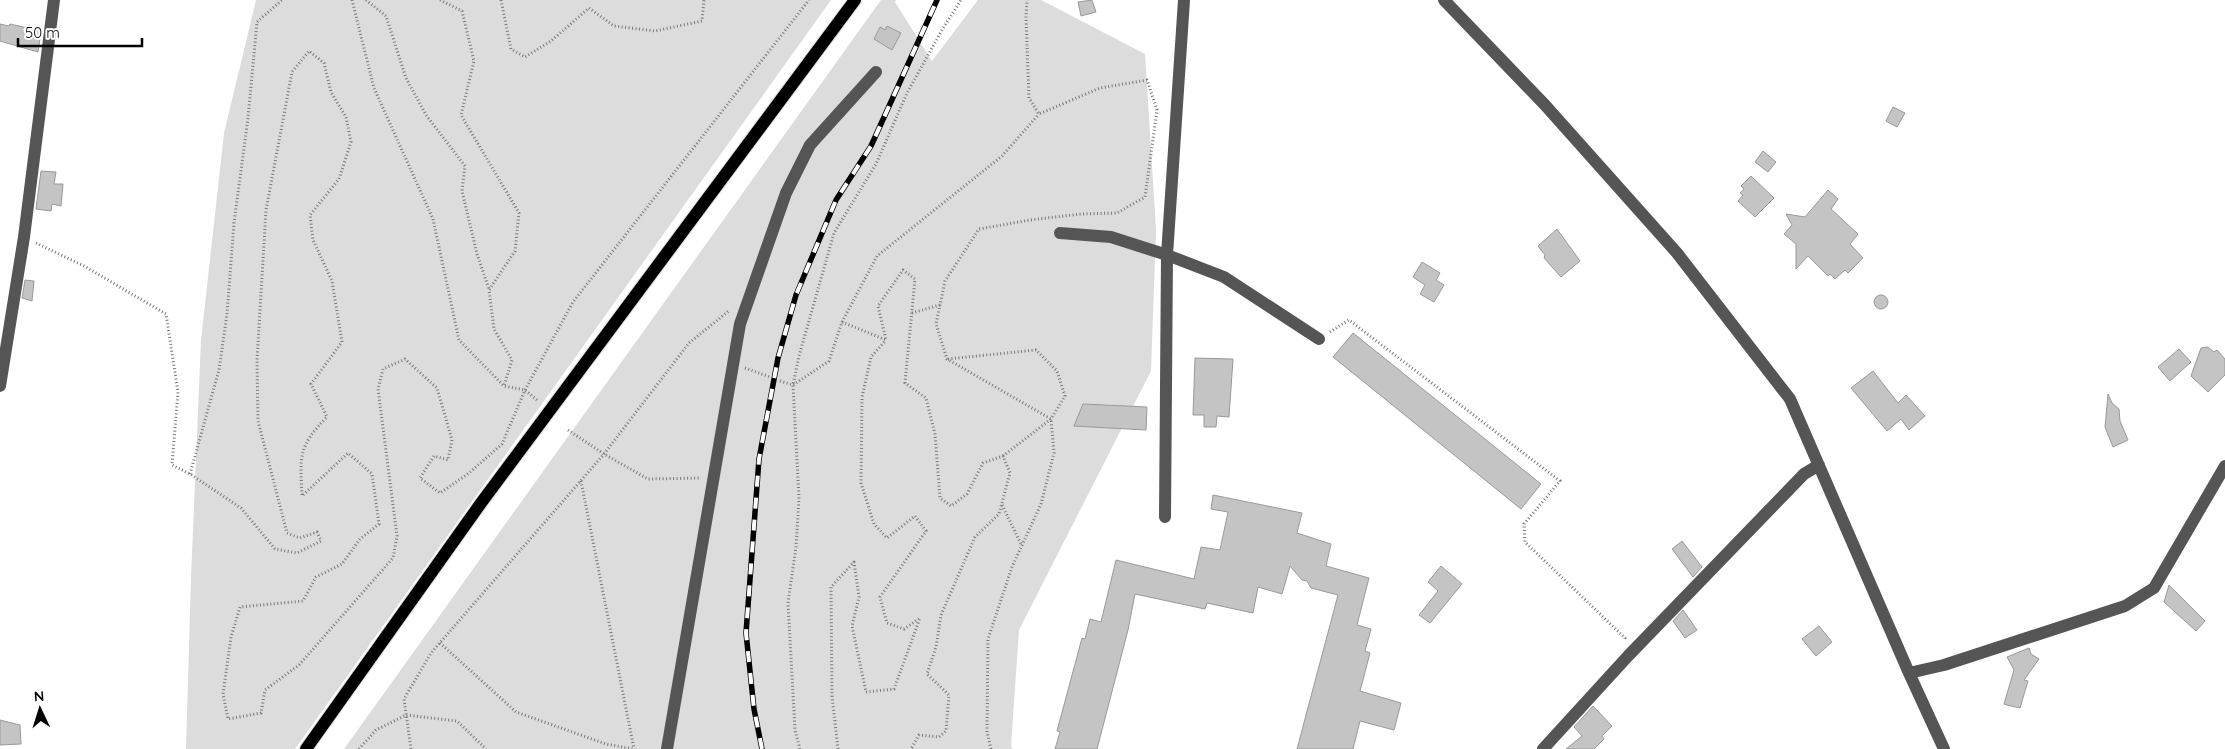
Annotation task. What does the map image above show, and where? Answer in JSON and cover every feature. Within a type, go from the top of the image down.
[{"type":"main road","points":[[306,749],[481,503],[855,0]]},
{"type":"street","points":[[0,386],[24,237],[54,0]]},
{"type":"street","points":[[1166,517],[1166,255],[1184,0]]},
{"type":"street","points":[[1444,0],[1544,105],[1677,253],[1790,399],[1944,749]]},
{"type":"street","points":[[667,749],[740,324],[786,193],[810,145],[876,72]]},
{"type":"street","points":[[1060,233],[1111,237],[1224,277],[1318,339]]},
{"type":"street","points":[[1543,749],[1628,656],[1804,474],[1819,465]]},
{"type":"street","points":[[1910,672],[1944,665],[2125,606],[2154,588],[2225,466]]},
{"type":"path","points":[[190,474],[219,370],[227,314],[234,223],[248,118],[257,22],[282,0]]},
{"type":"path","points":[[352,0],[374,88],[434,219],[458,340],[504,386],[526,390],[537,400]]},
{"type":"path","points":[[366,0],[386,16],[406,78],[426,115],[465,166],[462,191],[477,254],[489,290],[494,329],[512,360],[504,386]]},
{"type":"path","points":[[440,0],[462,11],[474,60],[461,115],[519,213],[514,251],[489,290]]},
{"type":"path","points":[[501,0],[510,49],[525,57],[550,41],[589,8],[614,26],[655,31],[702,21],[704,0]]},
{"type":"path","points":[[24,237],[84,266],[166,314],[178,392],[172,465],[190,474],[241,508],[275,549],[297,553],[321,541],[317,532],[300,538],[287,533],[262,439],[258,413],[257,360],[266,210],[292,72],[310,51],[324,63],[332,92],[346,117],[351,142],[339,178],[310,215],[313,240],[332,281],[342,342],[311,384],[327,417],[311,433],[300,460],[302,496],[348,453],[372,474],[379,524],[360,539],[342,564],[316,577],[303,601],[240,607],[231,636],[223,694],[228,719],[261,712],[265,690],[299,665],[393,558],[397,536],[378,389],[383,369],[405,359],[437,388],[452,440],[448,460],[434,456],[420,478],[440,493],[469,473],[502,444],[526,390],[573,302],[810,0]]},
{"type":"path","points":[[800,749],[796,730],[788,603],[796,547],[799,498],[793,385],[799,356],[834,233],[876,164],[907,93],[961,0]]},
{"type":"path","points":[[1028,0],[1026,17],[1029,98],[1039,114]]},
{"type":"path","points":[[793,385],[829,361],[842,322],[877,256],[1002,156],[1039,114],[1100,88],[1147,80],[1157,110],[1145,197],[1117,213],[1056,217],[979,229],[945,281],[936,324],[947,359],[1051,419]]},
{"type":"path","points":[[886,340],[878,306],[903,270],[915,279],[905,383],[926,398],[934,434],[940,498],[951,506],[967,494],[983,463],[1003,456],[1051,419],[1065,396],[1057,371],[1036,350],[947,359]]},
{"type":"path","points":[[411,749],[404,699],[431,653],[582,481],[689,343],[750,294]]},
{"type":"path","points":[[912,313],[940,305]]},
{"type":"path","points":[[1318,339],[1349,320],[1560,481],[1524,524],[1526,542],[1625,638],[1623,648],[1628,656]]},
{"type":"path","points":[[842,322],[886,340]]},
{"type":"path","points":[[838,749],[832,696],[831,587],[854,562],[859,597],[852,626],[866,692],[894,689],[920,618],[904,629],[887,623],[880,597],[926,531],[915,516],[887,538],[874,524],[861,483],[862,397],[870,358],[886,340]]},
{"type":"path","points":[[733,363],[770,377]]},
{"type":"path","points":[[780,381],[793,385]]},
{"type":"path","points":[[992,749],[987,732],[988,639],[1012,567],[1041,504],[1054,452],[1051,419]]},
{"type":"path","points":[[568,430],[604,454],[648,479],[714,478]]},
{"type":"path","points":[[911,749],[919,735],[939,737],[946,731],[949,694],[926,674],[936,647],[941,615],[975,538],[999,514],[1010,473],[1003,456]]},
{"type":"path","points":[[440,643],[516,712],[606,744],[634,749],[582,481]]},
{"type":"path","points":[[1002,504],[1022,545]]},
{"type":"path","points":[[359,749],[376,730],[406,715],[457,721],[486,749]]},
{"type":"shaded area","points":[[256,0],[831,0],[295,749],[186,749],[201,340],[224,133]]},
{"type":"shaded area","points":[[881,0],[896,0],[895,2],[932,61],[978,0],[1041,0],[1145,54],[1156,230],[1151,371],[1019,630],[1011,746],[1013,749],[344,749]]},
{"type":"building","points":[[1092,0],[1096,12],[1081,16],[1078,2]]},
{"type":"building","points":[[0,24],[9,26],[10,24],[41,31],[38,52],[0,41]]},
{"type":"building","points":[[887,26],[901,33],[892,50],[874,39],[880,27],[885,30]]},
{"type":"building","points":[[1893,107],[1905,113],[1897,127],[1886,121]]},
{"type":"building","points":[[1763,151],[1776,162],[1768,172],[1755,162]]},
{"type":"building","points":[[41,171],[56,172],[54,184],[63,184],[61,206],[52,204],[51,211],[36,209]]},
{"type":"building","points":[[1751,176],[1774,198],[1755,217],[1738,201],[1743,195],[1740,193],[1744,189],[1741,186]]},
{"type":"building","points":[[1828,190],[1838,199],[1831,209],[1858,234],[1850,244],[1863,258],[1848,273],[1845,270],[1835,279],[1830,274],[1828,276],[1808,256],[1796,269],[1796,244],[1784,234],[1792,225],[1786,214],[1805,217]]},
{"type":"building","points":[[1557,229],[1580,261],[1561,277],[1544,258],[1545,255],[1538,246]]},
{"type":"building","points":[[1422,262],[1440,273],[1436,280],[1444,285],[1434,302],[1420,294],[1425,285],[1413,277]]},
{"type":"building","points":[[25,280],[34,281],[32,301],[22,298]]},
{"type":"building","points":[[1881,295],[1886,297],[1888,302],[1886,307],[1881,309],[1876,307],[1874,302],[1876,297]]},
{"type":"building","points":[[1353,333],[1541,484],[1521,509],[1333,357]]},
{"type":"building","points":[[2208,347],[2214,352],[2217,350],[2225,359],[2225,375],[2208,392],[2191,376],[2201,348]]},
{"type":"building","points":[[2179,349],[2191,362],[2170,381],[2158,367]]},
{"type":"building","points":[[1195,358],[1233,359],[1229,417],[1217,416],[1216,427],[1204,427],[1204,415],[1193,415]]},
{"type":"building","points":[[1873,371],[1898,403],[1906,395],[1925,416],[1909,430],[1901,419],[1887,431],[1851,388]]},
{"type":"building","points":[[2108,394],[2112,403],[2119,409],[2120,421],[2128,440],[2113,447],[2105,427]]},
{"type":"building","points":[[1083,404],[1147,407],[1146,430],[1074,426]]},
{"type":"building","points":[[1213,495],[1302,513],[1297,533],[1331,544],[1326,566],[1369,578],[1357,625],[1371,629],[1365,651],[1370,653],[1360,691],[1401,703],[1394,730],[1360,721],[1353,749],[1297,749],[1338,595],[1311,588],[1307,581],[1302,580],[1290,566],[1282,594],[1258,587],[1253,613],[1207,603],[1205,609],[1135,594],[1128,630],[1097,749],[1055,749],[1060,732],[1057,731],[1082,638],[1085,639],[1090,619],[1101,622],[1116,560],[1194,579],[1201,547],[1220,550],[1228,512],[1211,509]]},
{"type":"building","points":[[1682,541],[1702,567],[1693,577],[1672,549]]},
{"type":"building","points":[[1441,566],[1462,584],[1430,623],[1419,615],[1438,591],[1428,582]]},
{"type":"building","points":[[2169,585],[2205,621],[2196,631],[2164,602]]},
{"type":"building","points":[[1683,610],[1697,630],[1685,638],[1673,621]]},
{"type":"building","points":[[1819,626],[1832,642],[1816,656],[1802,639]]},
{"type":"building","points":[[2029,648],[2031,654],[2039,659],[2024,680],[2028,681],[2020,708],[2004,704],[2014,670],[2007,657]]},
{"type":"building","points":[[1593,706],[1612,726],[1602,736],[1604,739],[1594,749],[1566,749],[1582,736],[1574,727]]},
{"type":"building","points":[[0,720],[20,725],[21,744],[0,745]]},
{"type":"railway","points":[[762,749],[754,709],[746,633],[759,459],[778,358],[796,295],[836,200],[871,146],[937,0]]}]
